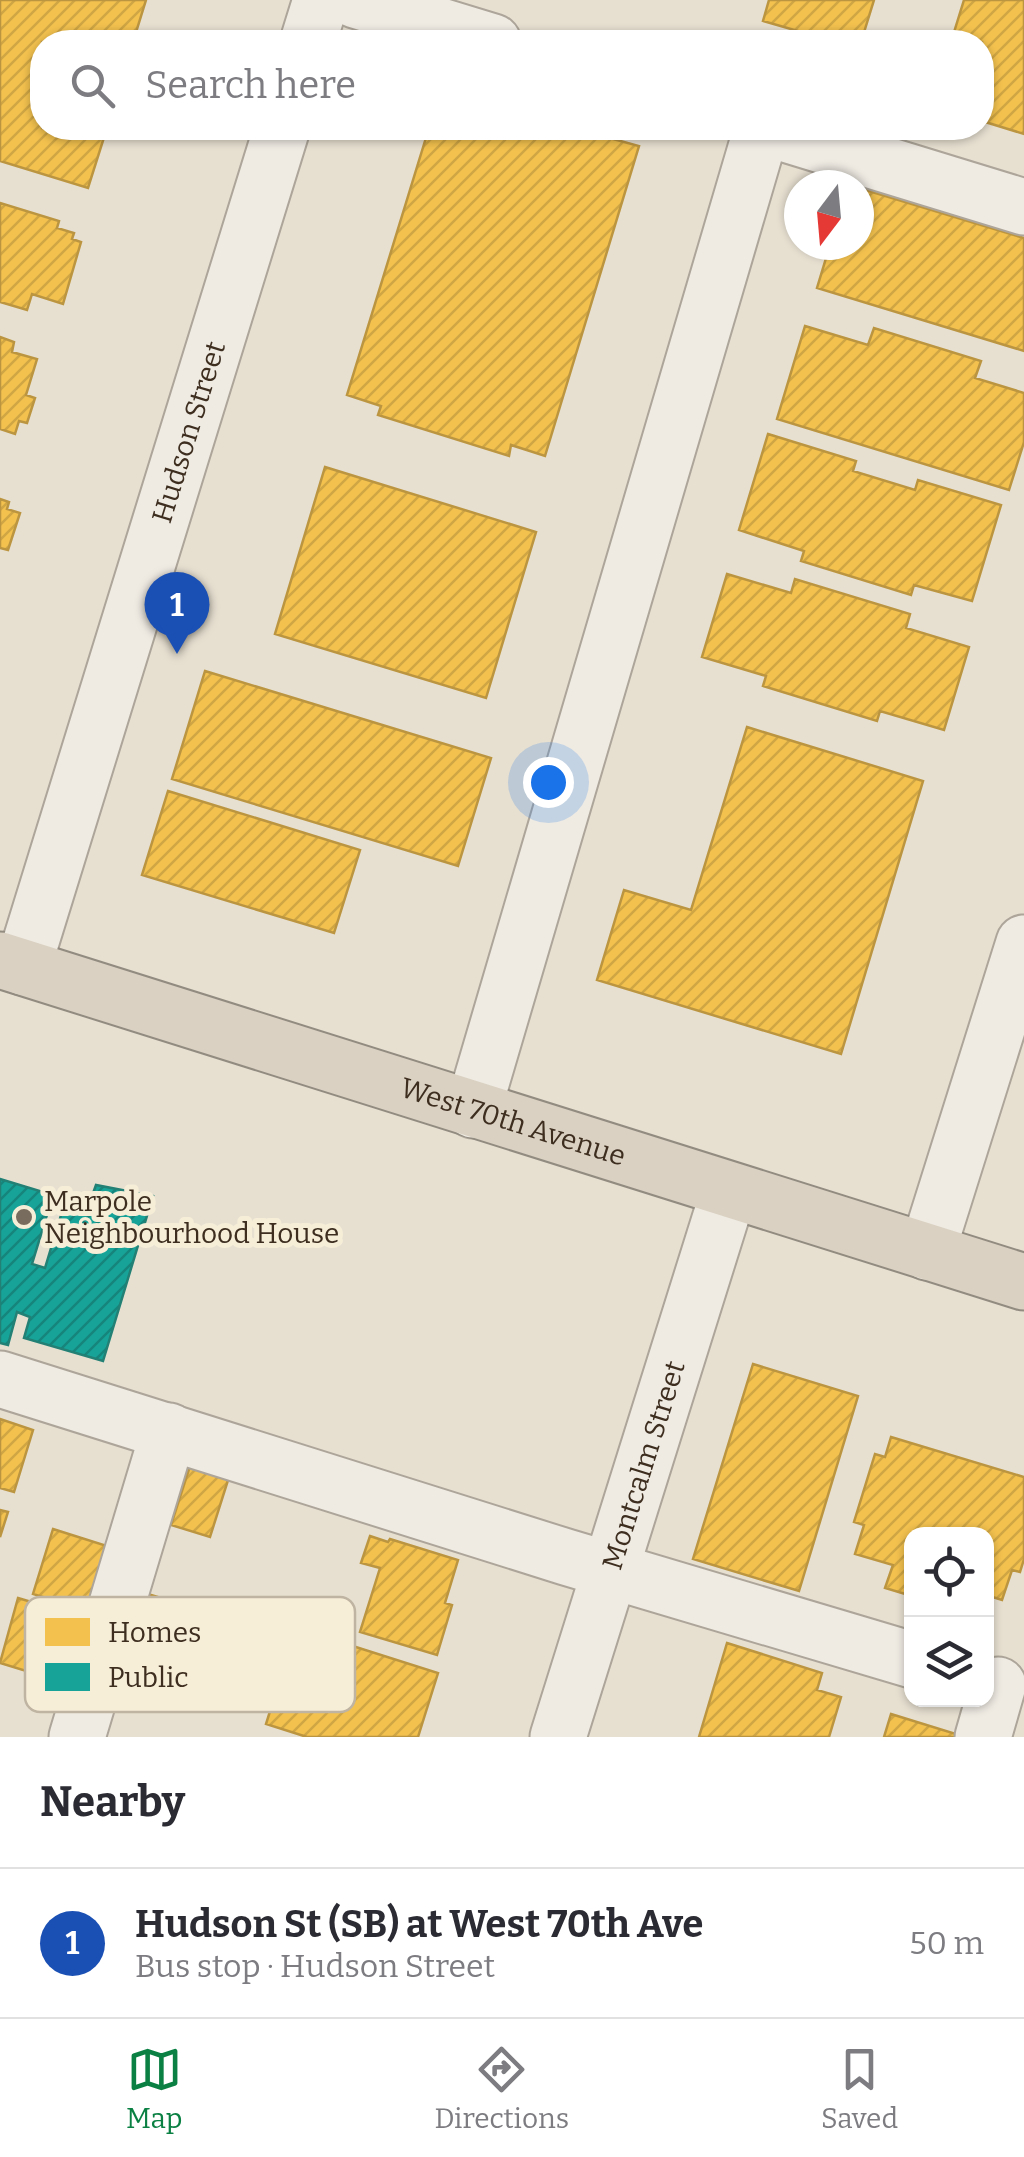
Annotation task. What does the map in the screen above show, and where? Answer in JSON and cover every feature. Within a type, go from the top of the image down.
[{"type":"highway","name":"West 70th Avenue","points":[[12,964],[1024,1282]]},
{"type":"street","points":[[312,30],[321,0]]},
{"type":"street","points":[[355,0],[454,30]]},
{"type":"street","name":"Hudson Street","points":[[12,964],[278,140]]},
{"type":"street","points":[[473,1110],[760,140]]},
{"type":"street","points":[[803,140],[1024,207]]},
{"type":"street","points":[[927,1252],[1024,942]]},
{"type":"street","name":"Montcalm Street","points":[[558,1737],[728,1191]]},
{"type":"street","points":[[0,1379],[904,1658]]},
{"type":"street","points":[[119,1597],[169,1431]]},
{"type":"street","points":[[982,1737],[1003,1687]]},
{"type":"street","points":[[77,1737],[85,1712]]},
{"type":"building: Homes","points":[[0,0],[146,0],[137,30],[30,30],[30,140],[103,140],[88,188],[0,161]]},
{"type":"building: Homes","points":[[769,0],[874,0],[865,30],[794,30],[763,21]]},
{"type":"building: Homes","points":[[964,0],[1024,0],[1024,134],[994,125],[994,30],[955,30]]},
{"type":"building: Homes","points":[[425,140],[617,140],[639,146],[545,456],[511,445],[509,456],[378,415],[381,406],[347,395]]},
{"type":"building: Homes","points":[[874,193],[1024,238],[1024,351],[817,288],[825,260],[874,260]]},
{"type":"building: Homes","points":[[0,203],[59,221],[57,228],[74,233],[72,239],[81,242],[63,304],[32,294],[27,310],[0,302]]},
{"type":"building: Homes","points":[[805,326],[868,345],[874,328],[981,361],[975,378],[1024,393],[1024,442],[1009,490],[777,419]]},
{"type":"building: Homes","points":[[0,337],[14,342],[12,352],[37,359],[26,395],[35,398],[27,423],[19,421],[15,434],[0,429]]},
{"type":"building: Homes","points":[[768,434],[856,461],[853,471],[915,490],[918,480],[1001,505],[972,601],[914,585],[911,595],[801,561],[804,551],[739,530]]},
{"type":"building: Homes","points":[[325,467],[536,532],[486,698],[275,634]]},
{"type":"building: Homes","points":[[0,499],[9,502],[7,509],[20,513],[8,550],[0,548]]},
{"type":"building: Homes","points":[[727,574],[791,593],[795,579],[910,614],[906,628],[969,647],[944,730],[880,711],[877,721],[763,686],[766,676],[702,657]]},
{"type":"building: Homes","points":[[205,671],[491,758],[458,866],[172,779]]},
{"type":"building: Homes","points":[[747,727],[923,781],[841,1054],[597,980],[624,890],[691,910]]},
{"type":"building: Homes","points":[[168,791],[360,850],[334,933],[142,875]]},
{"type":"building: Homes","points":[[753,1364],[858,1396],[799,1591],[693,1559]]},
{"type":"building: Homes","points":[[0,1419],[33,1430],[14,1492],[0,1488]]},
{"type":"building: Homes","points":[[891,1437],[1024,1477],[1024,1559],[1020,1572],[1012,1570],[1002,1600],[994,1598],[994,1527],[904,1527],[904,1594],[885,1588],[893,1565],[855,1554],[864,1525],[854,1522],[875,1454],[885,1457]]},
{"type":"building: Homes","points":[[190,1466],[229,1477],[210,1537],[171,1525]]},
{"type":"building: Homes","points":[[0,1510],[8,1512],[0,1537]]},
{"type":"building: Homes","points":[[53,1529],[107,1546],[91,1597],[33,1594]]},
{"type":"building: Homes","points":[[370,1536],[458,1560],[445,1603],[452,1605],[437,1655],[360,1632],[380,1568],[361,1563]]},
{"type":"building: Homes","points":[[18,1598],[25,1600],[25,1671],[0,1663]]},
{"type":"building: Homes","points":[[727,1643],[822,1673],[817,1690],[841,1697],[829,1737],[699,1737]]},
{"type":"building: Homes","points":[[355,1647],[438,1673],[418,1737],[307,1737],[266,1724],[270,1712],[355,1712]]},
{"type":"building: Homes","points":[[891,1714],[956,1734],[955,1737],[884,1737]]},
{"type":"building: Public","points":[[0,1179],[53,1195],[32,1264],[45,1268],[68,1192],[91,1199],[96,1185],[153,1196],[103,1361],[24,1338],[30,1317],[17,1312],[8,1345],[0,1343]]},
{"type":"place","name":"Hudson St (SB) at West 70th Ave","points":[[177,654]]},
{"type":"place","name":"Marpole Neighbourhood House","points":[[24,1217]]}]
